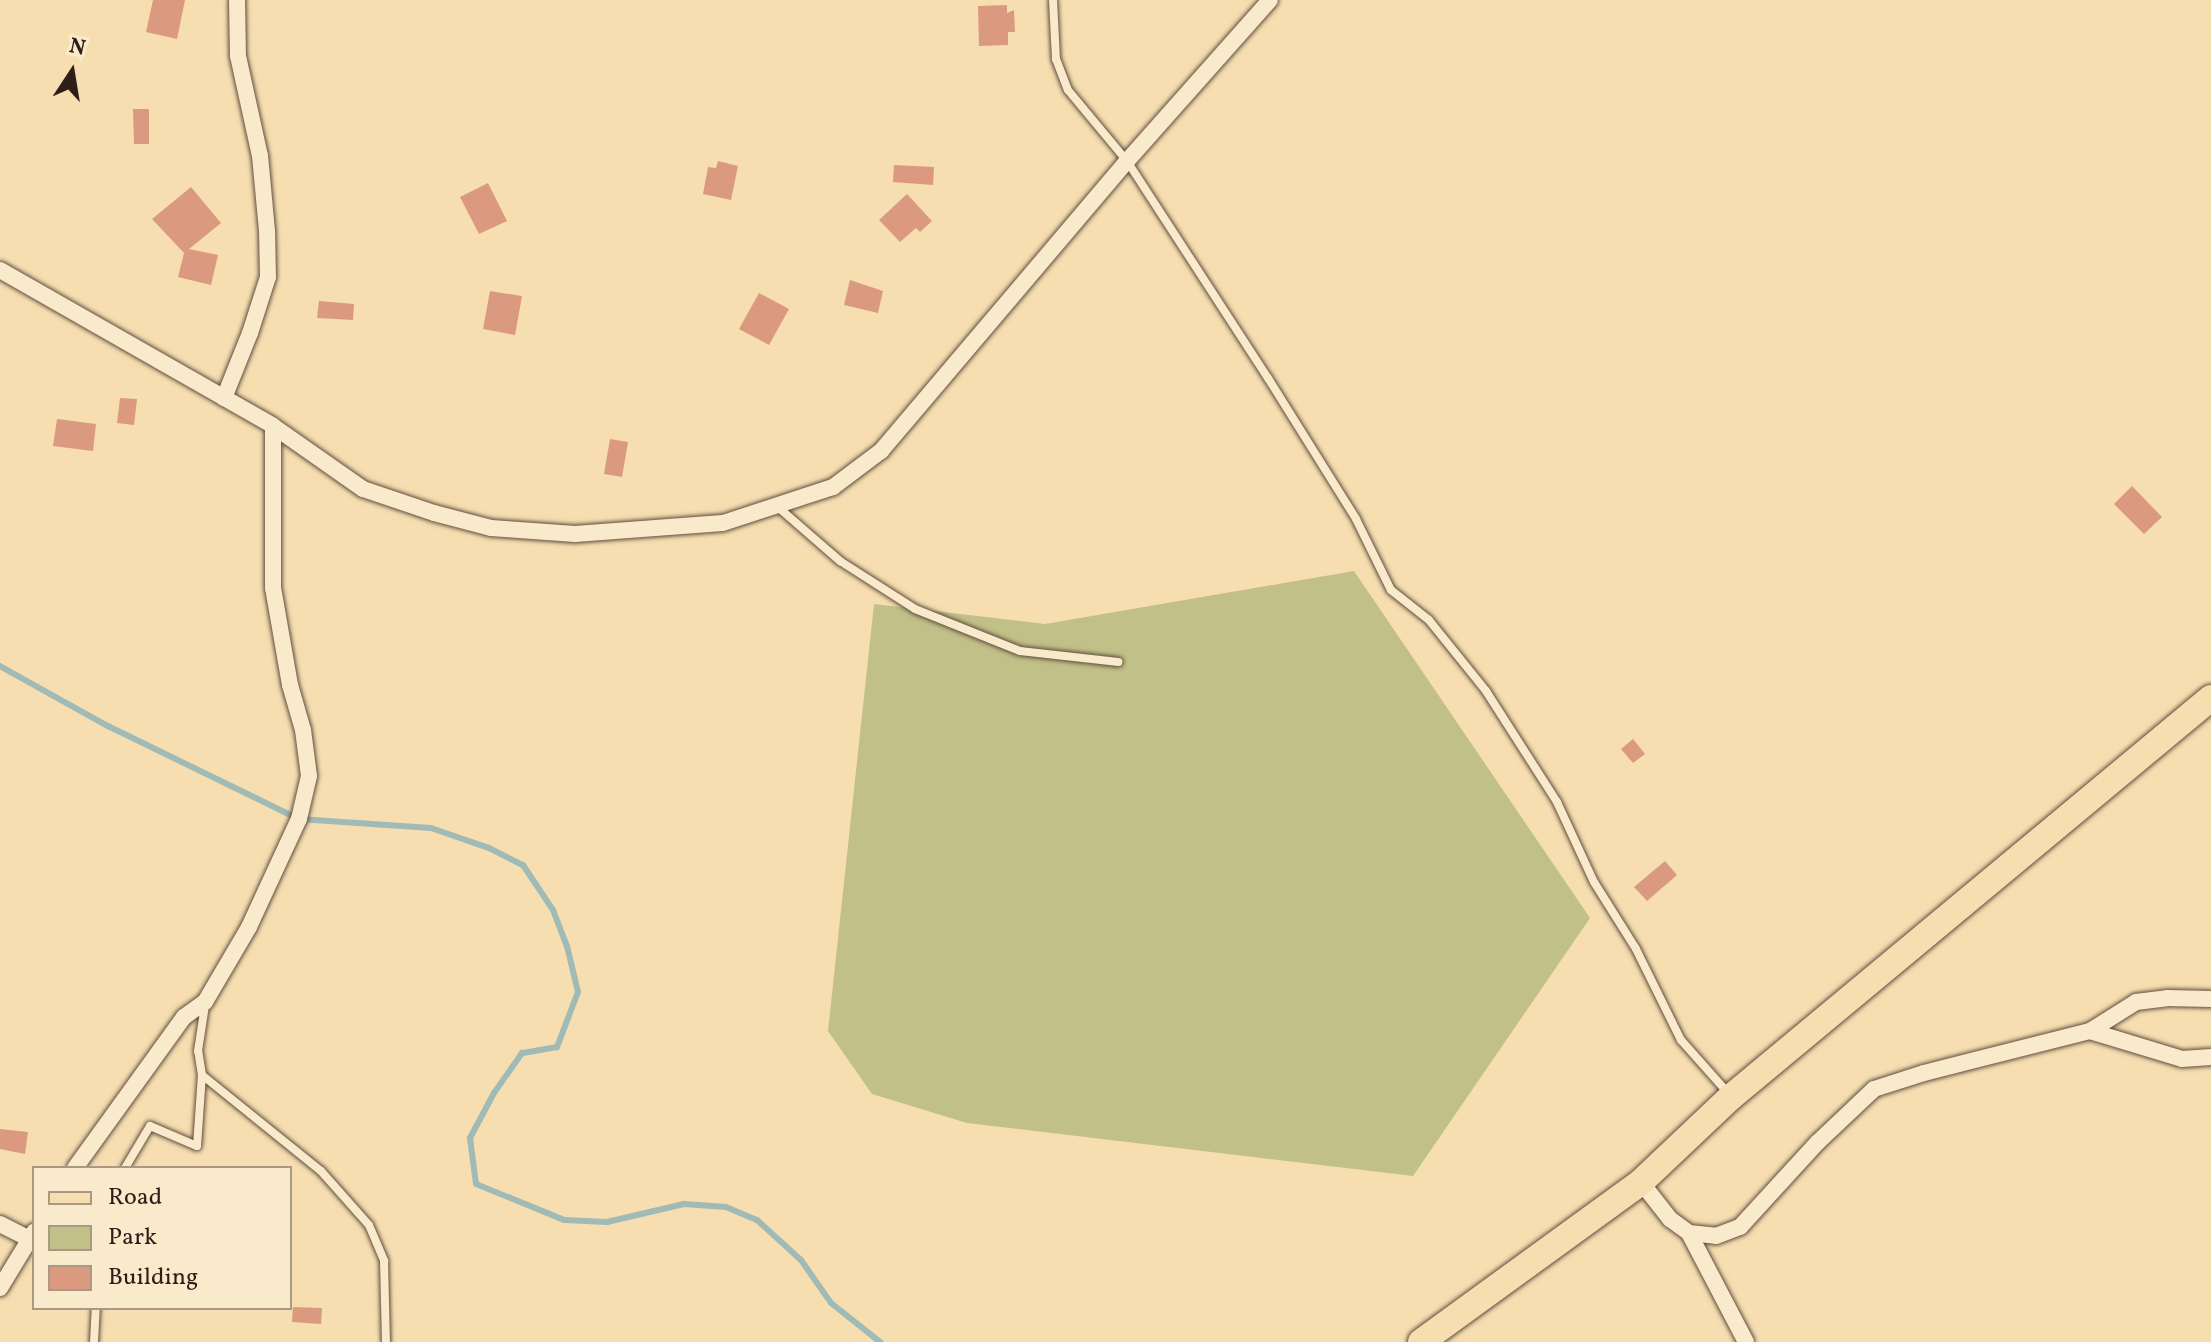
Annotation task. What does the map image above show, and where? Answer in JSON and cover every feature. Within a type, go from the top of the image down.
[{"type":"main road","points":[[1421,1342],[1641,1182],[1731,1097],[2211,698]]},
{"type":"street","points":[[224,398],[268,277],[260,156],[238,56],[237,0]]},
{"type":"street","points":[[0,270],[273,426],[363,489],[491,528],[575,534],[723,523],[779,508],[833,487],[881,451],[1127,161],[1270,0]]},
{"type":"street","points":[[76,1166],[184,1017],[205,1002],[249,927],[299,819],[309,776],[273,588],[273,426]]},
{"type":"street","points":[[1689,1233],[1716,1236],[1740,1227],[1818,1142],[1874,1089],[1924,1073],[2090,1031],[2136,1002],[2167,998],[2211,999]]},
{"type":"street","points":[[2090,1031],[2182,1059],[2211,1057]]},
{"type":"street","points":[[1641,1182],[1670,1219],[1689,1233],[1746,1342]]},
{"type":"street","points":[[0,1224],[32,1236],[0,1288]]},
{"type":"lane","points":[[1053,0],[1060,75],[1127,161],[1348,506],[1391,590],[1429,620],[1494,703],[1557,802],[1594,882],[1636,949],[1681,1040],[1731,1097]]},
{"type":"lane","points":[[779,508],[840,561],[915,609],[1020,651],[1118,662]]},
{"type":"lane","points":[[126,1166],[150,1126],[197,1146],[202,1075],[198,1051],[205,1002]]},
{"type":"lane","points":[[202,1075],[321,1171],[369,1225],[384,1261],[386,1342]]},
{"type":"lane","points":[[94,1342],[96,1310]]},
{"type":"green space","points":[[1354,571],[1590,918],[1413,1176],[967,1123],[872,1094],[828,1031],[874,604],[1045,624]]},
{"type":"building","points":[[153,0],[185,0],[177,39],[146,32]]},
{"type":"building","points":[[1007,5],[1007,13],[1014,10],[1015,32],[1008,32],[1008,45],[979,46],[978,6]]},
{"type":"building","points":[[133,109],[149,109],[149,144],[134,144]]},
{"type":"building","points":[[718,161],[738,166],[731,200],[703,194],[708,167],[716,168]]},
{"type":"building","points":[[894,165],[934,167],[933,185],[893,182]]},
{"type":"building","points":[[488,183],[507,221],[479,234],[460,197]]},
{"type":"building","points":[[191,187],[221,223],[189,249],[218,255],[211,285],[178,277],[184,253],[152,219]]},
{"type":"building","points":[[907,194],[932,221],[920,232],[916,228],[900,242],[879,220]]},
{"type":"building","points":[[850,280],[883,291],[878,313],[844,305]]},
{"type":"building","points":[[490,291],[522,296],[515,335],[483,329]]},
{"type":"building","points":[[759,293],[789,309],[769,345],[739,329]]},
{"type":"building","points":[[319,301],[354,304],[353,320],[317,318]]},
{"type":"building","points":[[120,398],[137,399],[134,425],[117,423]]},
{"type":"building","points":[[57,419],[96,424],[93,451],[53,446]]},
{"type":"building","points":[[610,439],[628,442],[622,477],[604,474]]},
{"type":"building","points":[[2132,486],[2162,517],[2144,534],[2114,504]]},
{"type":"building","points":[[1633,739],[1645,754],[1633,763],[1621,749]]},
{"type":"building","points":[[1665,861],[1677,875],[1647,901],[1634,887]]},
{"type":"building","points":[[0,1129],[28,1132],[25,1154],[0,1149]]},
{"type":"building","points":[[293,1307],[322,1308],[321,1324],[292,1322]]},
{"type":"waterway","points":[[0,666],[108,726],[299,819],[431,828],[489,848],[523,865],[553,910],[567,946],[578,992],[557,1047],[522,1053],[494,1093],[470,1138],[476,1184],[564,1220],[607,1222],[684,1204],[726,1207],[757,1220],[801,1260],[831,1303],[880,1342]]}]
